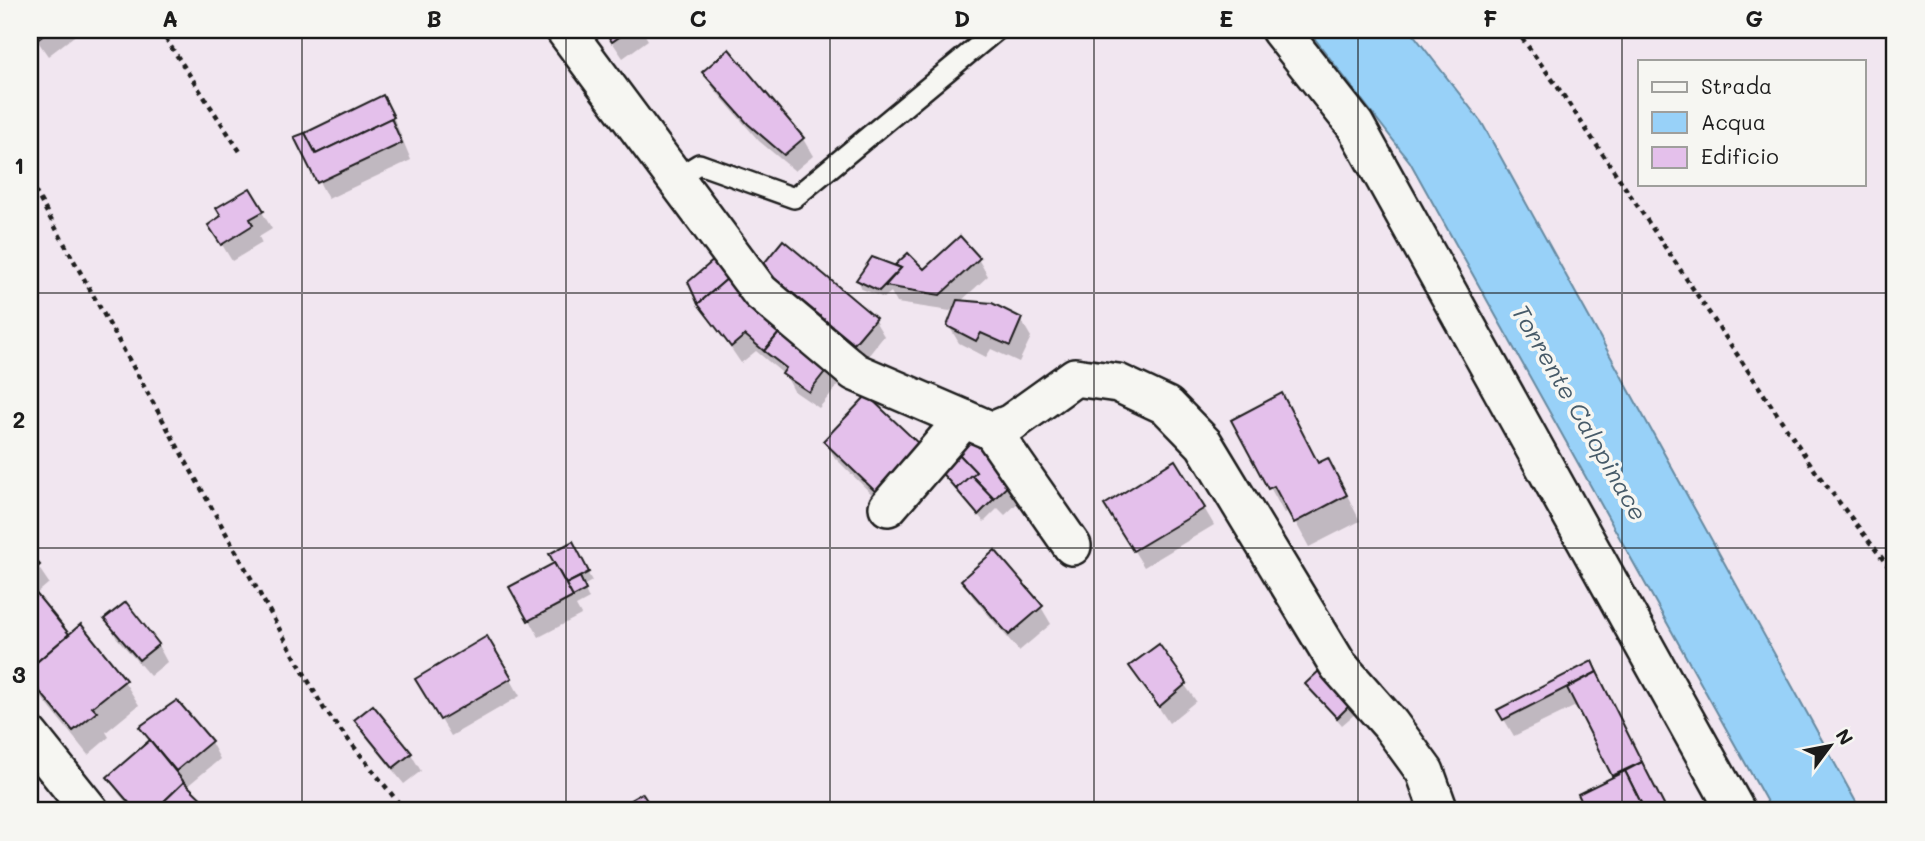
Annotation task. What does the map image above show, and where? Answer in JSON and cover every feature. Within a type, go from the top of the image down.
[{"type":"street","points":[[565,30],[760,292],[855,372],[978,425],[1011,423],[1074,377],[1118,383],[1167,406],[1204,444],[1338,665],[1390,724],[1425,772],[1439,811]]},
{"type":"street","points":[[1280,30],[1355,125],[1736,811]]},
{"type":"street","points":[[888,507],[978,425]]},
{"type":"street","points":[[978,425],[1072,546]]},
{"type":"street","points":[[30,736],[90,811]]},
{"type":"lane","points":[[676,178],[699,164],[794,198],[997,30]]},
{"type":"path","points":[[159,30],[241,153]]},
{"type":"path","points":[[1516,30],[1557,86],[1816,472],[1895,575]]},
{"type":"path","points":[[30,182],[324,709],[405,811]]},
{"type":"water","name":"Torrente Calopinace","points":[[1308,30],[1410,30],[1482,123],[1861,811],[1772,811],[1410,162]]},
{"type":"building","points":[[30,30],[50,30],[37,40]]},
{"type":"building","points":[[604,30],[629,30],[612,42]]},
{"type":"building","points":[[729,49],[804,138],[784,155],[748,124],[702,72]]},
{"type":"building","points":[[383,95],[394,117],[316,154],[305,133]]},
{"type":"building","points":[[391,118],[402,143],[317,183],[294,137],[305,133],[316,154]]},
{"type":"building","points":[[250,188],[264,211],[250,219],[253,225],[221,245],[208,225],[221,216],[216,208]]},
{"type":"building","points":[[960,236],[980,258],[940,295],[885,286],[901,268],[895,265],[908,253],[924,269]]},
{"type":"building","points":[[783,240],[876,318],[854,344],[761,267]]},
{"type":"building","points":[[721,254],[735,272],[698,304],[688,282]]},
{"type":"building","points":[[872,257],[901,268],[879,291],[856,280]]},
{"type":"building","points":[[735,272],[785,326],[764,351],[745,335],[731,347],[698,304]]},
{"type":"building","points":[[957,300],[992,303],[1022,318],[1010,346],[981,333],[976,341],[947,326]]},
{"type":"building","points":[[785,326],[831,364],[809,392],[782,374],[786,368],[764,351]]},
{"type":"building","points":[[1282,393],[1318,463],[1328,458],[1347,495],[1294,523],[1274,486],[1268,489],[1231,420]]},
{"type":"building","points":[[867,395],[920,445],[877,493],[823,441]]},
{"type":"building","points":[[973,431],[1015,479],[994,499],[971,475],[976,472],[955,450]]},
{"type":"building","points":[[955,450],[976,472],[956,489],[937,468]]},
{"type":"building","points":[[1175,460],[1205,508],[1133,551],[1104,505]]},
{"type":"building","points":[[971,475],[994,499],[978,515],[956,489]]},
{"type":"building","points":[[573,541],[589,572],[566,584],[549,554]]},
{"type":"building","points":[[995,550],[1043,606],[1009,635],[961,580]]},
{"type":"building","points":[[30,553],[40,565],[30,574]]},
{"type":"building","points":[[554,563],[573,597],[528,621],[509,587]]},
{"type":"building","points":[[580,577],[586,590],[573,597],[566,584]]},
{"type":"building","points":[[30,586],[69,634],[30,668]]},
{"type":"building","points":[[126,602],[159,644],[139,660],[104,619]]},
{"type":"building","points":[[81,624],[126,680],[92,707],[97,712],[73,731],[30,680],[30,668]]},
{"type":"building","points":[[487,636],[512,678],[440,720],[415,679]]},
{"type":"building","points":[[1159,644],[1187,683],[1159,707],[1129,666]]},
{"type":"building","points":[[1592,661],[1597,672],[1503,720],[1497,710]]},
{"type":"building","points":[[1321,669],[1352,703],[1337,718],[1305,684]]},
{"type":"building","points":[[1597,672],[1642,762],[1612,776],[1567,688]]},
{"type":"building","points":[[177,700],[212,741],[176,771],[139,727]]},
{"type":"building","points":[[373,705],[412,753],[393,768],[354,720]]},
{"type":"building","points":[[150,740],[184,782],[154,811],[136,811],[107,777]]},
{"type":"building","points":[[1642,762],[1667,811],[1645,811],[1625,771]]},
{"type":"building","points":[[1625,771],[1645,811],[1586,811],[1578,794]]},
{"type":"building","points":[[184,782],[214,811],[154,811]]},
{"type":"building","points":[[642,793],[654,811],[612,811]]}]
